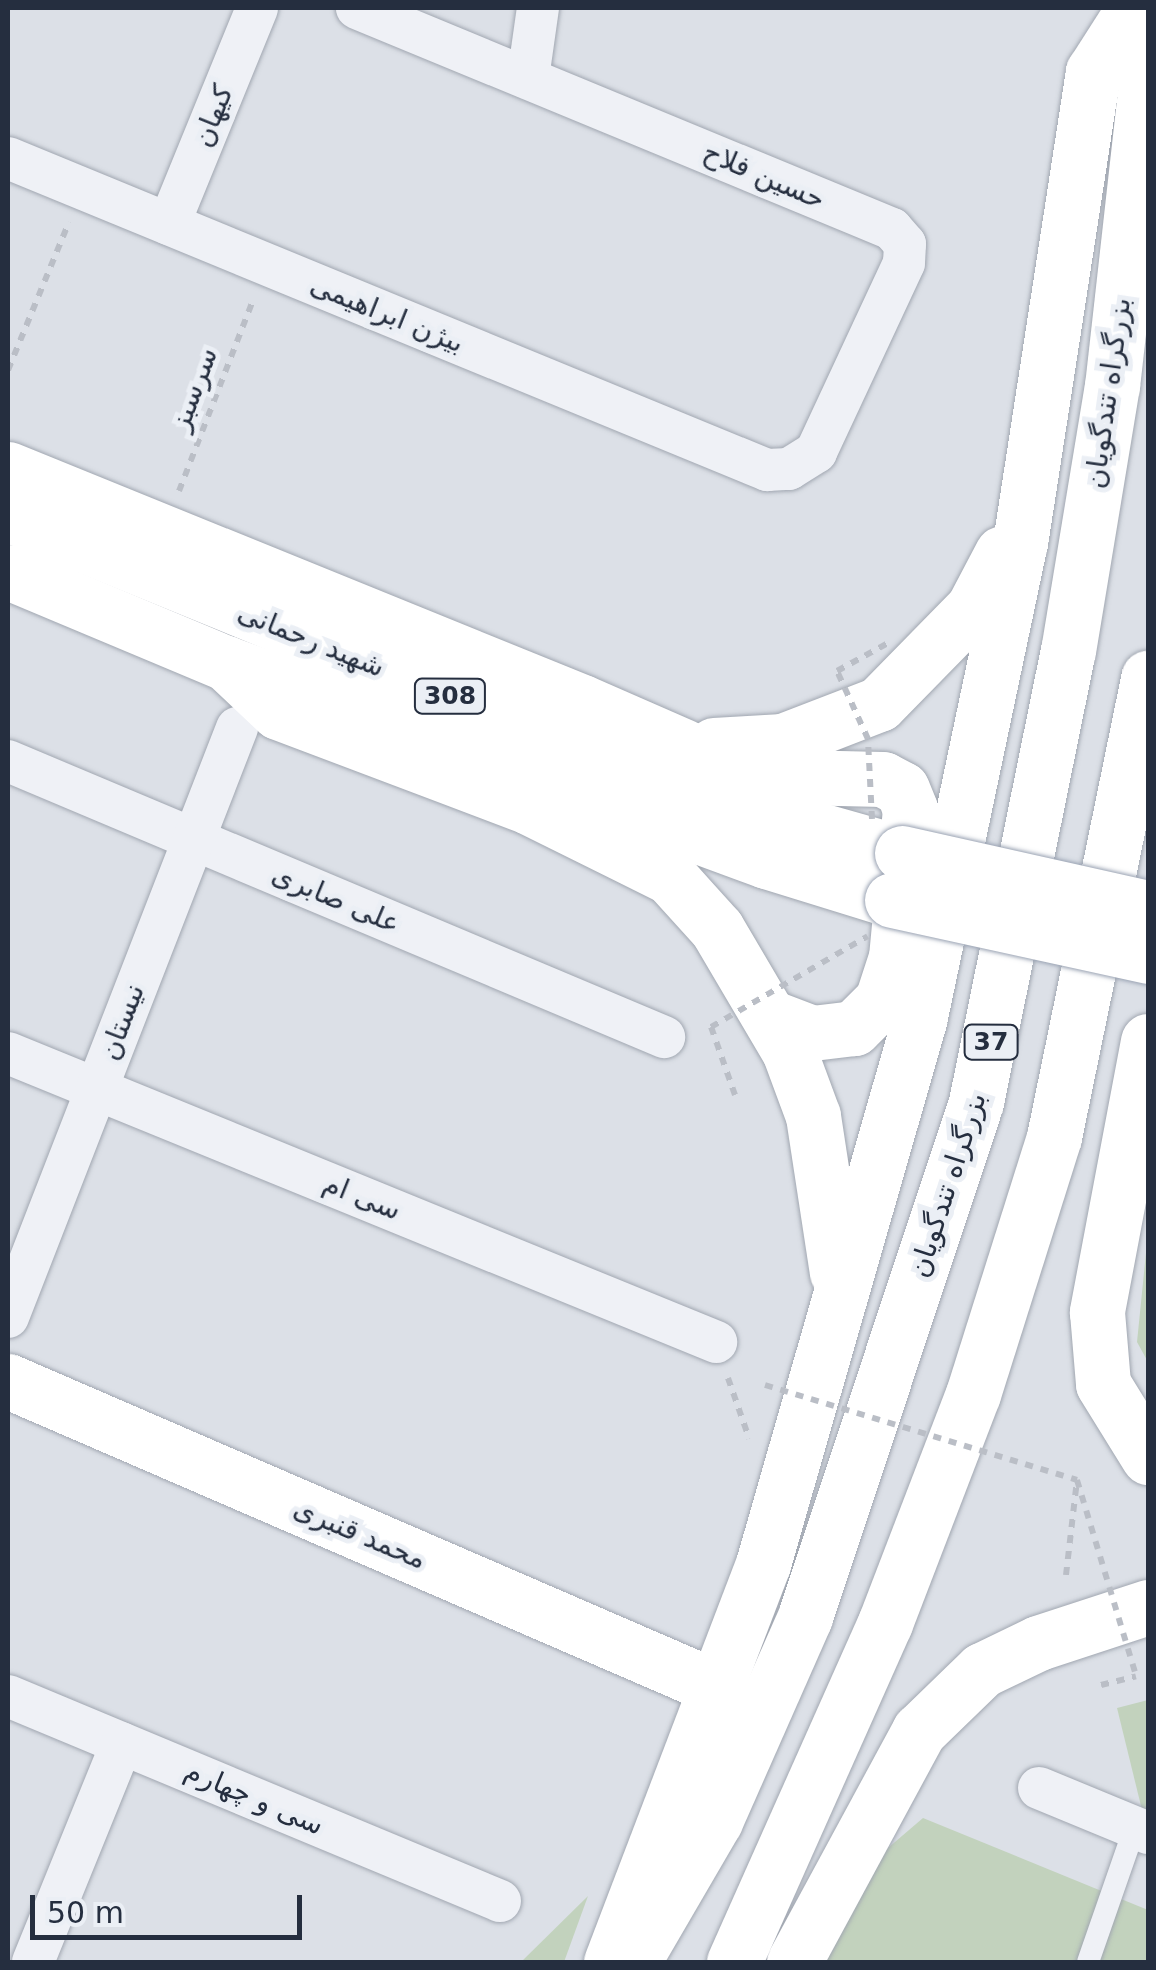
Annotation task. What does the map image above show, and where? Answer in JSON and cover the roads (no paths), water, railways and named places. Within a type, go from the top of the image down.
[{"type":"main road","points":[[611,1962],[762,1564],[825,1362],[919,1021],[1020,542],[1093,72],[1134,8]]},
{"type":"main road","name":"بزرگراه تندگویان","points":[[632,1962],[716,1822],[806,1617],[976,1102],[1068,651],[1109,404],[1148,63]]},
{"type":"main road","points":[[582,702],[716,746],[783,741],[879,704],[972,608],[998,564],[1037,430]]},
{"type":"main road","name":"شهید رحمانی","points":[[8,469],[582,702]]},
{"type":"main road","name":"شهید رحمانی","points":[[8,514],[695,795],[886,879]]},
{"type":"main road","name":"شهید رحمانی","points":[[8,572],[226,662],[766,861],[886,879]]},
{"type":"main road","points":[[226,662],[278,712],[529,807],[670,877],[716,929],[770,1018],[813,1116],[829,1196],[838,1279],[825,1362]]},
{"type":"main road","points":[[734,1962],[885,1623],[973,1394],[1054,1137],[1148,678]]},
{"type":"main road","points":[[582,702],[751,776],[883,779],[902,789],[910,809],[896,957],[882,1000],[854,1028],[812,1033],[770,1018]]},
{"type":"main road","name":"308","points":[[886,879],[1148,908]]},
{"type":"main road","name":"308","points":[[886,879],[1148,956]]},
{"type":"main road","points":[[1148,1041],[1097,1312],[1104,1384],[1148,1457]]},
{"type":"main road","name":"محمد قنبری","points":[[8,1382],[713,1686]]},
{"type":"main road","points":[[794,1962],[919,1731],[982,1670],[1038,1643],[1148,1607]]},
{"type":"street","name":"کیهان","points":[[169,224],[257,8]]},
{"type":"street","name":"حسین فلاح","points":[[356,8],[892,229],[905,244],[904,263],[831,428],[816,452],[789,469],[767,470]]},
{"type":"street","points":[[528,78],[538,8]]},
{"type":"street","name":"بیژن ابراهیمی","points":[[8,158],[767,470]]},
{"type":"street","name":"نیستان","points":[[8,1317],[237,728]]},
{"type":"street","name":"علی صابری","points":[[8,761],[664,1037]]},
{"type":"street","name":"سی ام","points":[[8,1053],[716,1342]]},
{"type":"street","name":"سی و چهارم","points":[[8,1696],[500,1902]]},
{"type":"street","points":[[33,1962],[122,1744]]},
{"type":"street","points":[[1039,1788],[1142,1830]]},
{"type":"lane","points":[[1088,1962],[1142,1830]]}]
